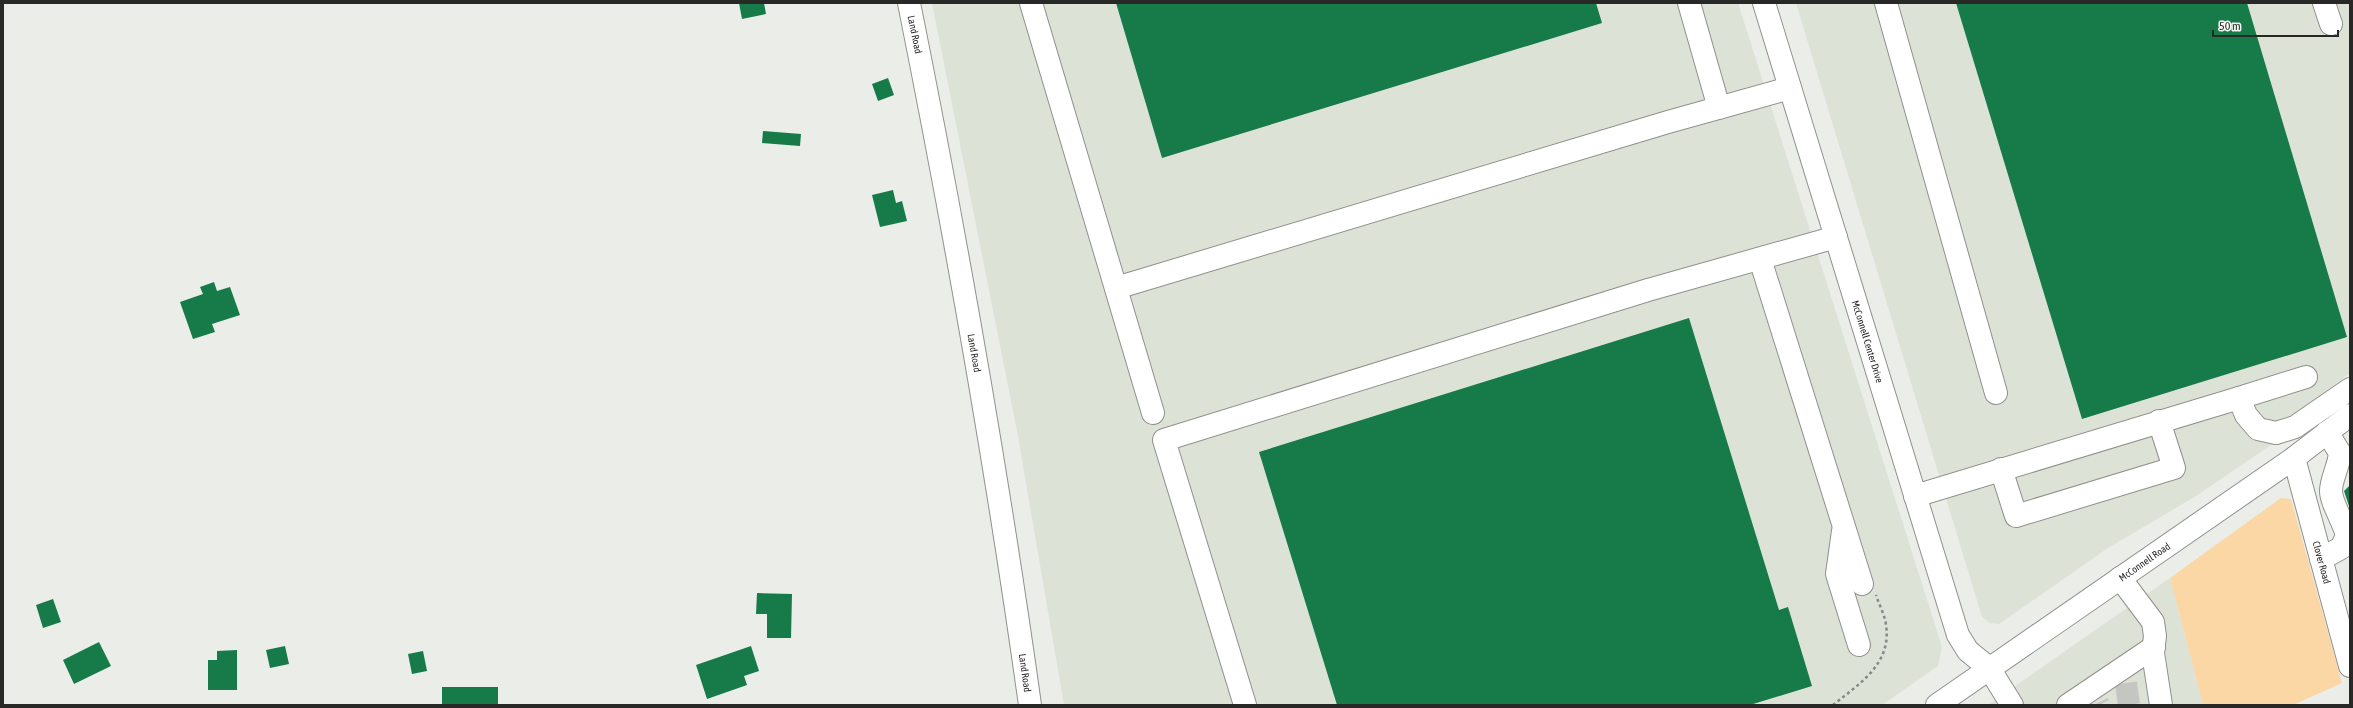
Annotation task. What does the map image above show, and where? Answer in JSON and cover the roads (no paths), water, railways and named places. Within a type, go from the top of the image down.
[{"type":"street","name":"Land Road","points":[[909,3],[947,190],[1004,521],[1030,705]]},
{"type":"street","points":[[1030,3],[1153,412]]},
{"type":"street","points":[[1689,3],[1718,108]]},
{"type":"street","name":"McConnell Center Drive","points":[[1764,3],[1958,635],[1968,651],[1989,668],[2012,705]]},
{"type":"street","points":[[1886,3],[1996,393]]},
{"type":"street","points":[[2324,3],[2331,24]]},
{"type":"street","points":[[1116,288],[1718,108],[1790,88]]},
{"type":"street","points":[[1245,705],[1164,440],[1648,290],[1836,237]]},
{"type":"street","points":[[1760,259],[1862,584]]},
{"type":"street","points":[[1915,496],[2239,398],[2306,376]]},
{"type":"street","points":[[2239,398],[2246,415],[2258,429],[2276,433],[2295,427],[2350,389]]},
{"type":"street","name":"McConnell Road","points":[[1937,705],[2294,458],[2350,415]]},
{"type":"street","points":[[2001,469],[2016,516],[2174,468],[2159,421]]},
{"type":"street","points":[[2321,559],[2341,548],[2349,535],[2331,493],[2345,455],[2327,432]]},
{"type":"street","name":"Clover Road","points":[[2294,458],[2350,666]]},
{"type":"street","points":[[1844,526],[1837,574],[1859,645]]},
{"type":"street","points":[[2120,578],[2153,622],[2155,636],[2154,647],[2161,705]]},
{"type":"street","points":[[2068,705],[2098,694],[2126,675],[2154,647]]},
{"type":"tunnel","points":[[2126,683],[2129,705]]}]
